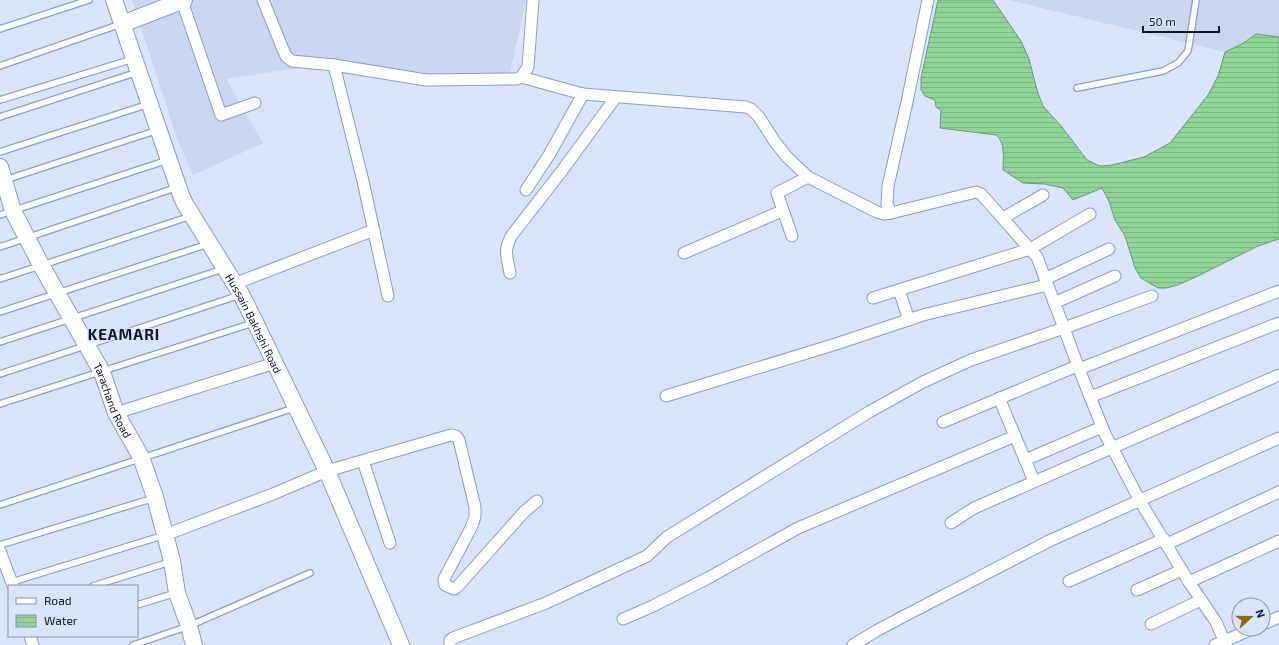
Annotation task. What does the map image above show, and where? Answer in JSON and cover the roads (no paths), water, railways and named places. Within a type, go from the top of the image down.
[{"type":"street","name":"Hussain Bakhshi Road","points":[[114,0],[185,204],[238,289],[255,322],[327,471],[401,645]]},
{"type":"street","points":[[122,24],[183,0],[221,116],[255,104]]},
{"type":"street","points":[[263,0],[286,56],[292,61],[334,65],[426,80],[521,77],[583,94],[746,107],[752,109],[775,142],[808,177],[877,212],[884,214],[891,213],[976,192],[981,194],[1037,257],[1090,398],[1112,448],[1140,501],[1216,622],[1222,644],[1236,637]]},
{"type":"street","points":[[521,77],[528,67],[533,0]]},
{"type":"street","points":[[891,213],[888,204],[888,186],[928,0]]},
{"type":"street","points":[[334,65],[363,181],[388,296]]},
{"type":"street","points":[[526,190],[549,155],[583,94]]},
{"type":"street","points":[[510,273],[506,251],[512,235],[561,172],[616,97]]},
{"type":"street","name":"Tarachand Road","points":[[1,177],[7,213],[27,238],[41,266],[102,372],[116,413],[142,457],[155,497],[172,561],[177,593],[194,645]]},
{"type":"street","points":[[792,236],[782,211],[777,193],[808,177]]},
{"type":"street","points":[[1003,218],[1043,194]]},
{"type":"street","points":[[684,253],[782,211]]},
{"type":"street","points":[[873,298],[1030,249],[1090,214]]},
{"type":"street","points":[[238,289],[374,230]]},
{"type":"street","points":[[666,396],[836,344],[923,315],[1046,282],[1109,249]]},
{"type":"street","points":[[1054,303],[1115,276]]},
{"type":"street","points":[[899,290],[909,320]]},
{"type":"street","points":[[943,422],[1078,367],[1279,291]]},
{"type":"street","points":[[450,645],[450,640],[453,638],[546,604],[647,556],[667,537],[869,412],[923,382],[971,360],[1152,296]]},
{"type":"street","points":[[1090,398],[1279,323]]},
{"type":"street","points":[[116,413],[275,363]]},
{"type":"street","points":[[950,524],[974,508],[1279,375]]},
{"type":"street","points":[[999,398],[1034,481]]},
{"type":"street","points":[[1025,460],[1102,427]]},
{"type":"street","points":[[165,535],[273,494],[327,471],[451,435],[456,436],[459,440],[475,507],[475,517],[472,528],[444,579],[445,584],[454,589],[524,512],[537,501]]},
{"type":"street","points":[[623,619],[653,606],[708,578],[798,528],[1014,436]]},
{"type":"street","points":[[853,645],[903,616],[1049,541],[1279,438]]},
{"type":"street","points":[[363,461],[390,543]]},
{"type":"street","points":[[1070,581],[1165,542],[1279,492]]},
{"type":"street","points":[[1190,582],[1279,541]]},
{"type":"street","points":[[0,551],[12,584]]},
{"type":"street","points":[[1137,590],[1182,570]]},
{"type":"street","points":[[1152,624],[1201,600]]},
{"type":"lane","points":[[0,29],[88,0]]},
{"type":"lane","points":[[1077,88],[1163,71],[1178,63],[1188,51],[1196,0]]},
{"type":"lane","points":[[0,66],[122,24]]},
{"type":"lane","points":[[0,100],[136,65]]},
{"type":"lane","points":[[0,118],[136,65]]},
{"type":"lane","points":[[0,152],[150,104]]},
{"type":"lane","points":[[1,177],[159,130]]},
{"type":"lane","points":[[7,213],[169,160]]},
{"type":"lane","points":[[0,247],[178,187]]},
{"type":"lane","points":[[0,279],[193,216]]},
{"type":"lane","points":[[0,312],[210,243]]},
{"type":"lane","points":[[0,342],[225,268]]},
{"type":"lane","points":[[0,374],[87,345],[238,289]]},
{"type":"lane","points":[[0,404],[255,322]]},
{"type":"lane","points":[[0,505],[296,407]]},
{"type":"lane","points":[[0,545],[155,497]]},
{"type":"lane","points":[[12,584],[165,535]]},
{"type":"lane","points":[[96,585],[172,561]]},
{"type":"lane","points":[[133,645],[189,626],[310,573]]},
{"type":"lane","points":[[138,605],[177,593]]},
{"type":"water","points":[[938,0],[993,0],[1021,41],[1029,59],[1043,106],[1062,127],[1087,160],[1100,166],[1112,165],[1144,157],[1170,143],[1208,95],[1218,76],[1225,52],[1242,44],[1256,34],[1279,37],[1279,239],[1258,246],[1178,285],[1158,288],[1141,278],[1135,268],[1125,236],[1115,220],[1109,201],[1102,188],[1073,200],[1063,188],[1044,184],[1023,183],[1003,170],[1003,147],[996,135],[940,128],[941,110],[936,107],[935,100],[925,96],[921,90],[921,78]]},
{"type":"district","name":"KEAMARI","points":[[124,334]]}]
